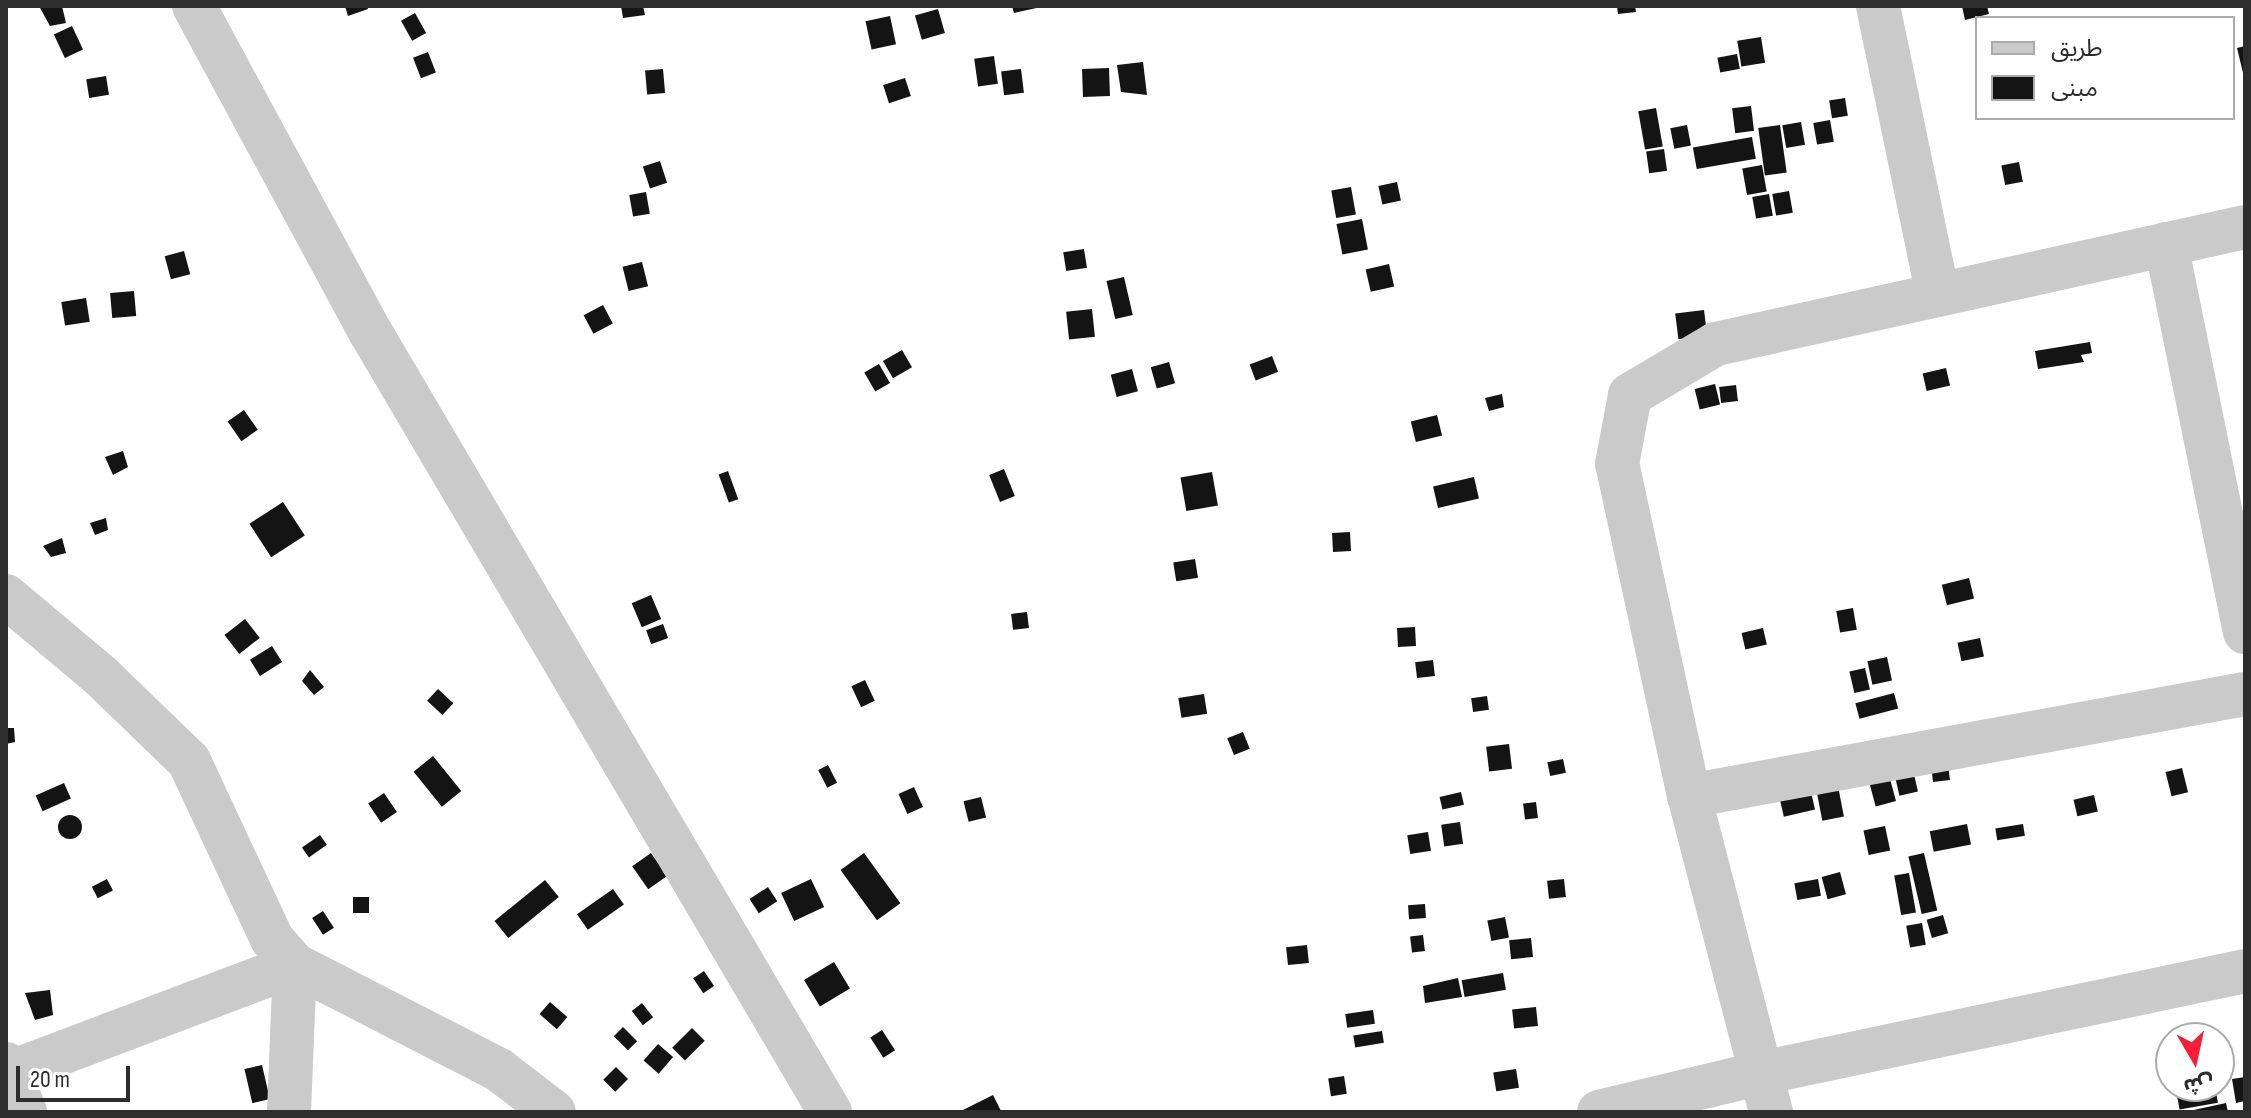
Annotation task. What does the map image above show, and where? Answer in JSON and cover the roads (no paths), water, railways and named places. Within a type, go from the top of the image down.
[{"type":"street","points":[[194,6],[371,333],[830,1112]]},
{"type":"street","points":[[1878,6],[1938,295]]},
{"type":"street","points":[[1766,1092],[1689,796],[1617,464],[1630,395],[1716,344],[2245,227]]},
{"type":"street","points":[[2166,244],[2245,632]]},
{"type":"street","points":[[6,596],[101,676],[189,761],[272,939],[295,965],[499,1070],[554,1112]]},
{"type":"street","points":[[1689,796],[2245,694]]},
{"type":"street","points":[[25,1112],[8,1070],[295,965]]},
{"type":"street","points":[[289,1112],[295,965]]},
{"type":"street","points":[[1599,1112],[1766,1092],[2245,971]]}]
